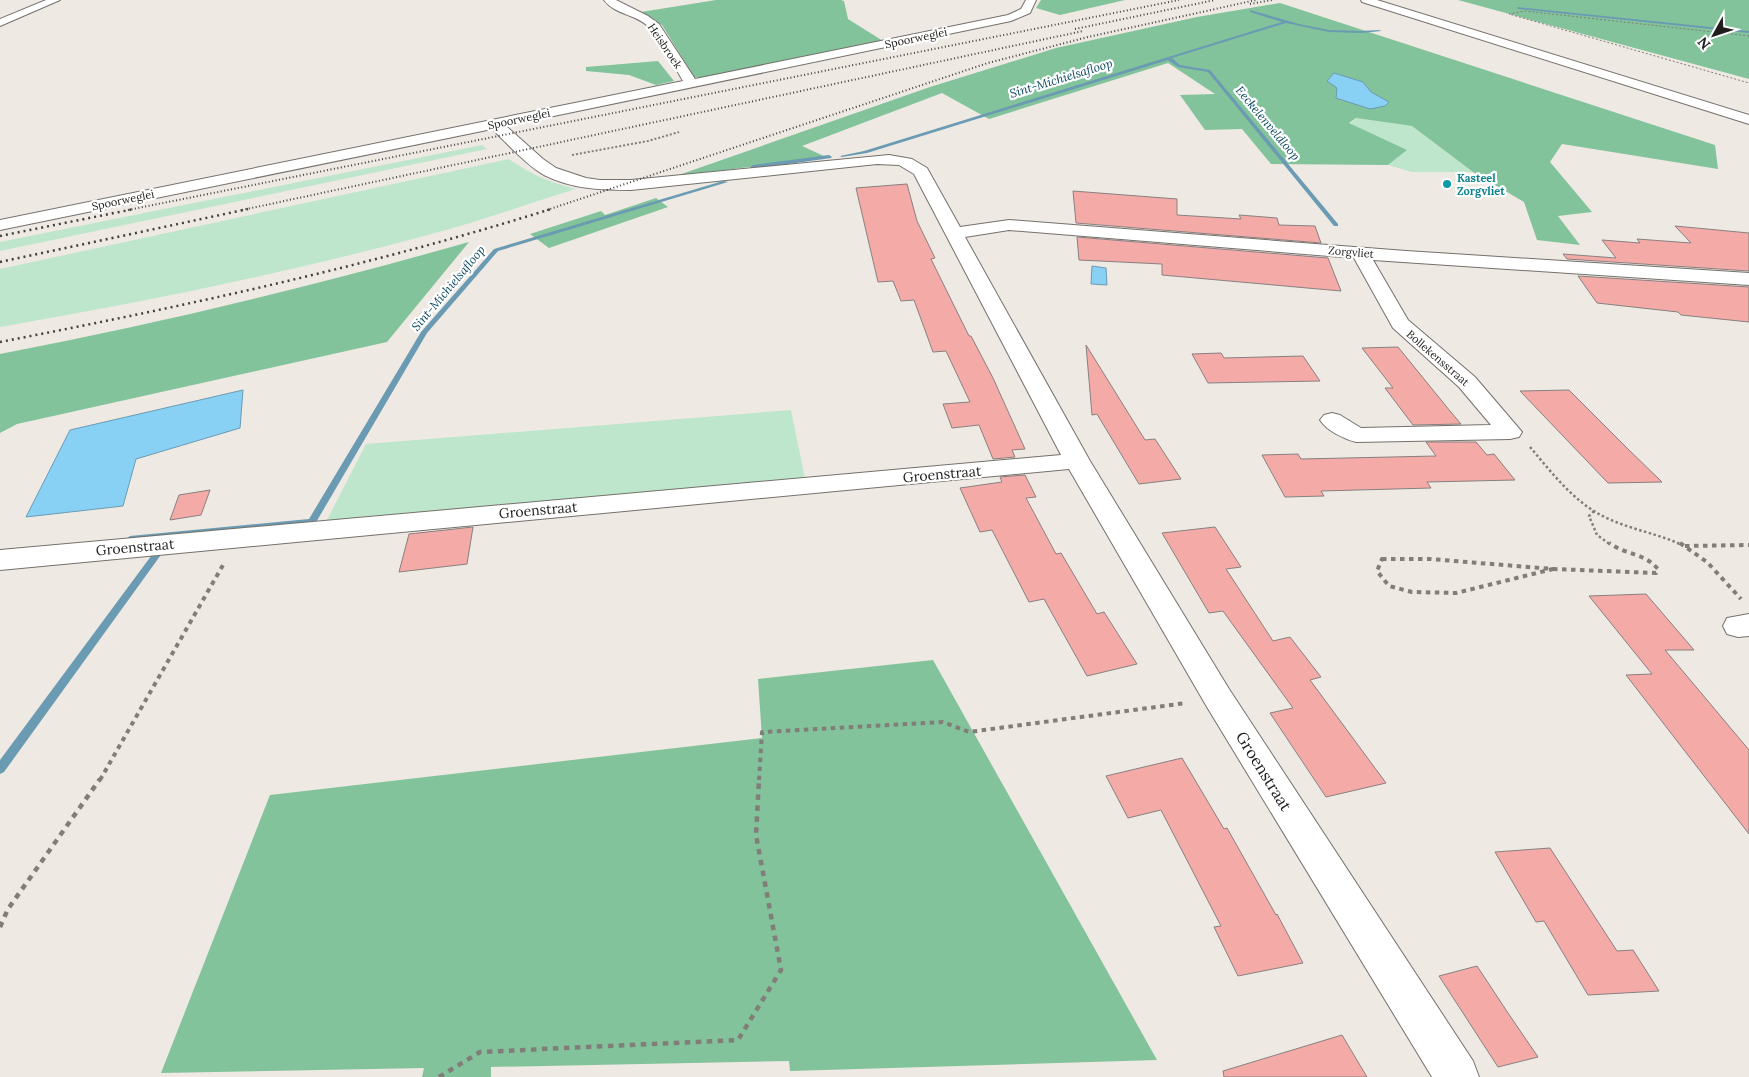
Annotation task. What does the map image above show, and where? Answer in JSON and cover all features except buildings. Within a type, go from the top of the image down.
[{"type":"main road","points":[[0,23],[55,0]]},
{"type":"main road","name":"Heisbroek","points":[[609,0],[616,6],[650,22],[691,83]]},
{"type":"main road","name":"Spoorweglei","points":[[0,225],[1011,18],[1026,10],[1031,0]]},
{"type":"main road","points":[[1366,0],[1749,120]]},
{"type":"main road","points":[[1392,0],[1749,109]]},
{"type":"main road","name":"Groenstraat","points":[[496,124],[537,162],[550,171],[583,183],[631,185],[864,159],[901,161],[914,165],[921,171],[984,285],[1076,461],[1218,698],[1457,1077]]},
{"type":"main road","points":[[0,216],[40,217]]},
{"type":"main road","name":"Zorgvliet","points":[[954,233],[1009,225],[1360,253],[1749,279]]},
{"type":"main road","name":"Bollekensstraat","points":[[1360,253],[1400,324],[1467,382],[1510,432]]},
{"type":"main road","points":[[1332,420],[1356,435],[1510,432]]},
{"type":"main road","name":"Groenstraat","points":[[0,560],[1076,461]]},
{"type":"path","points":[[1749,36],[1525,11],[1509,14],[1749,83]]},
{"type":"path","points":[[537,162],[648,141],[678,132]]},
{"type":"path","points":[[1510,432],[1523,439],[1570,493],[1594,511],[1613,521],[1648,531],[1684,546],[1702,558],[1743,618]]},
{"type":"path","points":[[1553,570],[1456,593],[1412,592],[1389,586],[1377,571],[1382,558],[1430,559],[1553,570],[1656,573],[1658,569],[1649,559],[1618,550],[1597,535],[1589,516],[1594,511]]},
{"type":"path","points":[[0,927],[8,909],[97,785],[238,538]]},
{"type":"path","points":[[1684,546],[1749,545]]},
{"type":"path","points":[[440,1077],[480,1052],[738,1040],[781,970],[756,835],[762,732],[943,722],[969,732],[1218,698]]},
{"type":"green space","points":[[716,0],[841,0],[844,1],[848,19],[883,41],[706,79],[694,77],[662,25],[641,12]]},
{"type":"green space","points":[[1041,0],[1125,0],[1060,15],[1036,8]]},
{"type":"green space","points":[[1458,0],[1749,0],[1749,79]]},
{"type":"green space","points":[[1280,3],[1715,145],[1718,169],[1562,144],[1550,162],[1592,212],[1558,216],[1580,245],[1537,240],[1524,202],[1473,172],[1412,126],[1356,118],[1349,123],[1407,150],[1388,165],[1271,164],[1242,129],[1205,130],[1180,95],[1215,94],[1168,63],[989,119],[942,93],[802,146],[826,157],[673,177],[930,87],[1056,48],[1197,17]]},
{"type":"green space","points":[[658,61],[674,81],[656,85],[629,75],[586,71],[586,67]]},
{"type":"green space","points":[[1357,118],[1412,126],[1473,172],[1412,172],[1388,165],[1406,151],[1349,124]]},
{"type":"green space","points":[[482,145],[487,149],[0,251],[0,242]]},
{"type":"green space","points":[[509,159],[541,177],[576,189],[447,230],[322,262],[162,297],[0,327],[0,269]]},
{"type":"green space","points":[[656,198],[668,207],[549,248],[530,234],[601,211],[605,215]]},
{"type":"green space","points":[[469,242],[387,342],[17,424],[0,433],[0,354],[236,303],[353,274]]},
{"type":"green space","points":[[791,410],[805,479],[326,522],[366,444]]},
{"type":"green space","points":[[933,660],[1157,1060],[790,1071],[789,1061],[491,1067],[491,1077],[422,1077],[424,1068],[161,1073],[270,795],[762,738],[758,679]]},
{"type":"water","points":[[1334,73],[1363,82],[1371,92],[1389,102],[1385,106],[1370,109],[1336,98],[1337,88],[1327,81]]},
{"type":"water","points":[[1092,266],[1106,268],[1107,285],[1091,284]]},
{"type":"water","points":[[243,390],[240,428],[136,459],[123,506],[26,517],[70,430]]},
{"type":"waterway","points":[[1518,8],[1749,32]]},
{"type":"waterway","points":[[1251,11],[1314,29],[1344,32],[1379,31]]},
{"type":"waterway","name":"Sint-Michielsafloop","points":[[1169,58],[1286,22]]},
{"type":"waterway","name":"Sint-Michielsafloop","points":[[842,156],[865,152],[1169,58]]},
{"type":"waterway","name":"Eeckelenveldloop","points":[[1169,58],[1179,66],[1209,71],[1336,225]]},
{"type":"waterway","name":"Sint-Michielsafloop","points":[[753,167],[829,157]]},
{"type":"waterway","name":"Sint-Michielsafloop","points":[[130,539],[312,522],[424,332],[496,250],[725,182]]},
{"type":"waterway","points":[[0,769],[160,550]]},
{"type":"railway","points":[[128,210],[1179,0]]},
{"type":"railway","points":[[1075,29],[1215,0]]},
{"type":"railway","points":[[547,210],[988,63],[1088,37],[1256,0]]},
{"type":"railway","points":[[1250,4],[1272,0]]},
{"type":"railway","points":[[242,210],[1083,31]]},
{"type":"railway","points":[[0,236],[134,209]]},
{"type":"railway","points":[[0,262],[248,209]]},
{"type":"railway","points":[[0,342],[139,314],[346,267],[483,230],[551,209]]},
{"type":"place","name":"Kasteel Zorgvliet","points":[[1447,184]]}]
